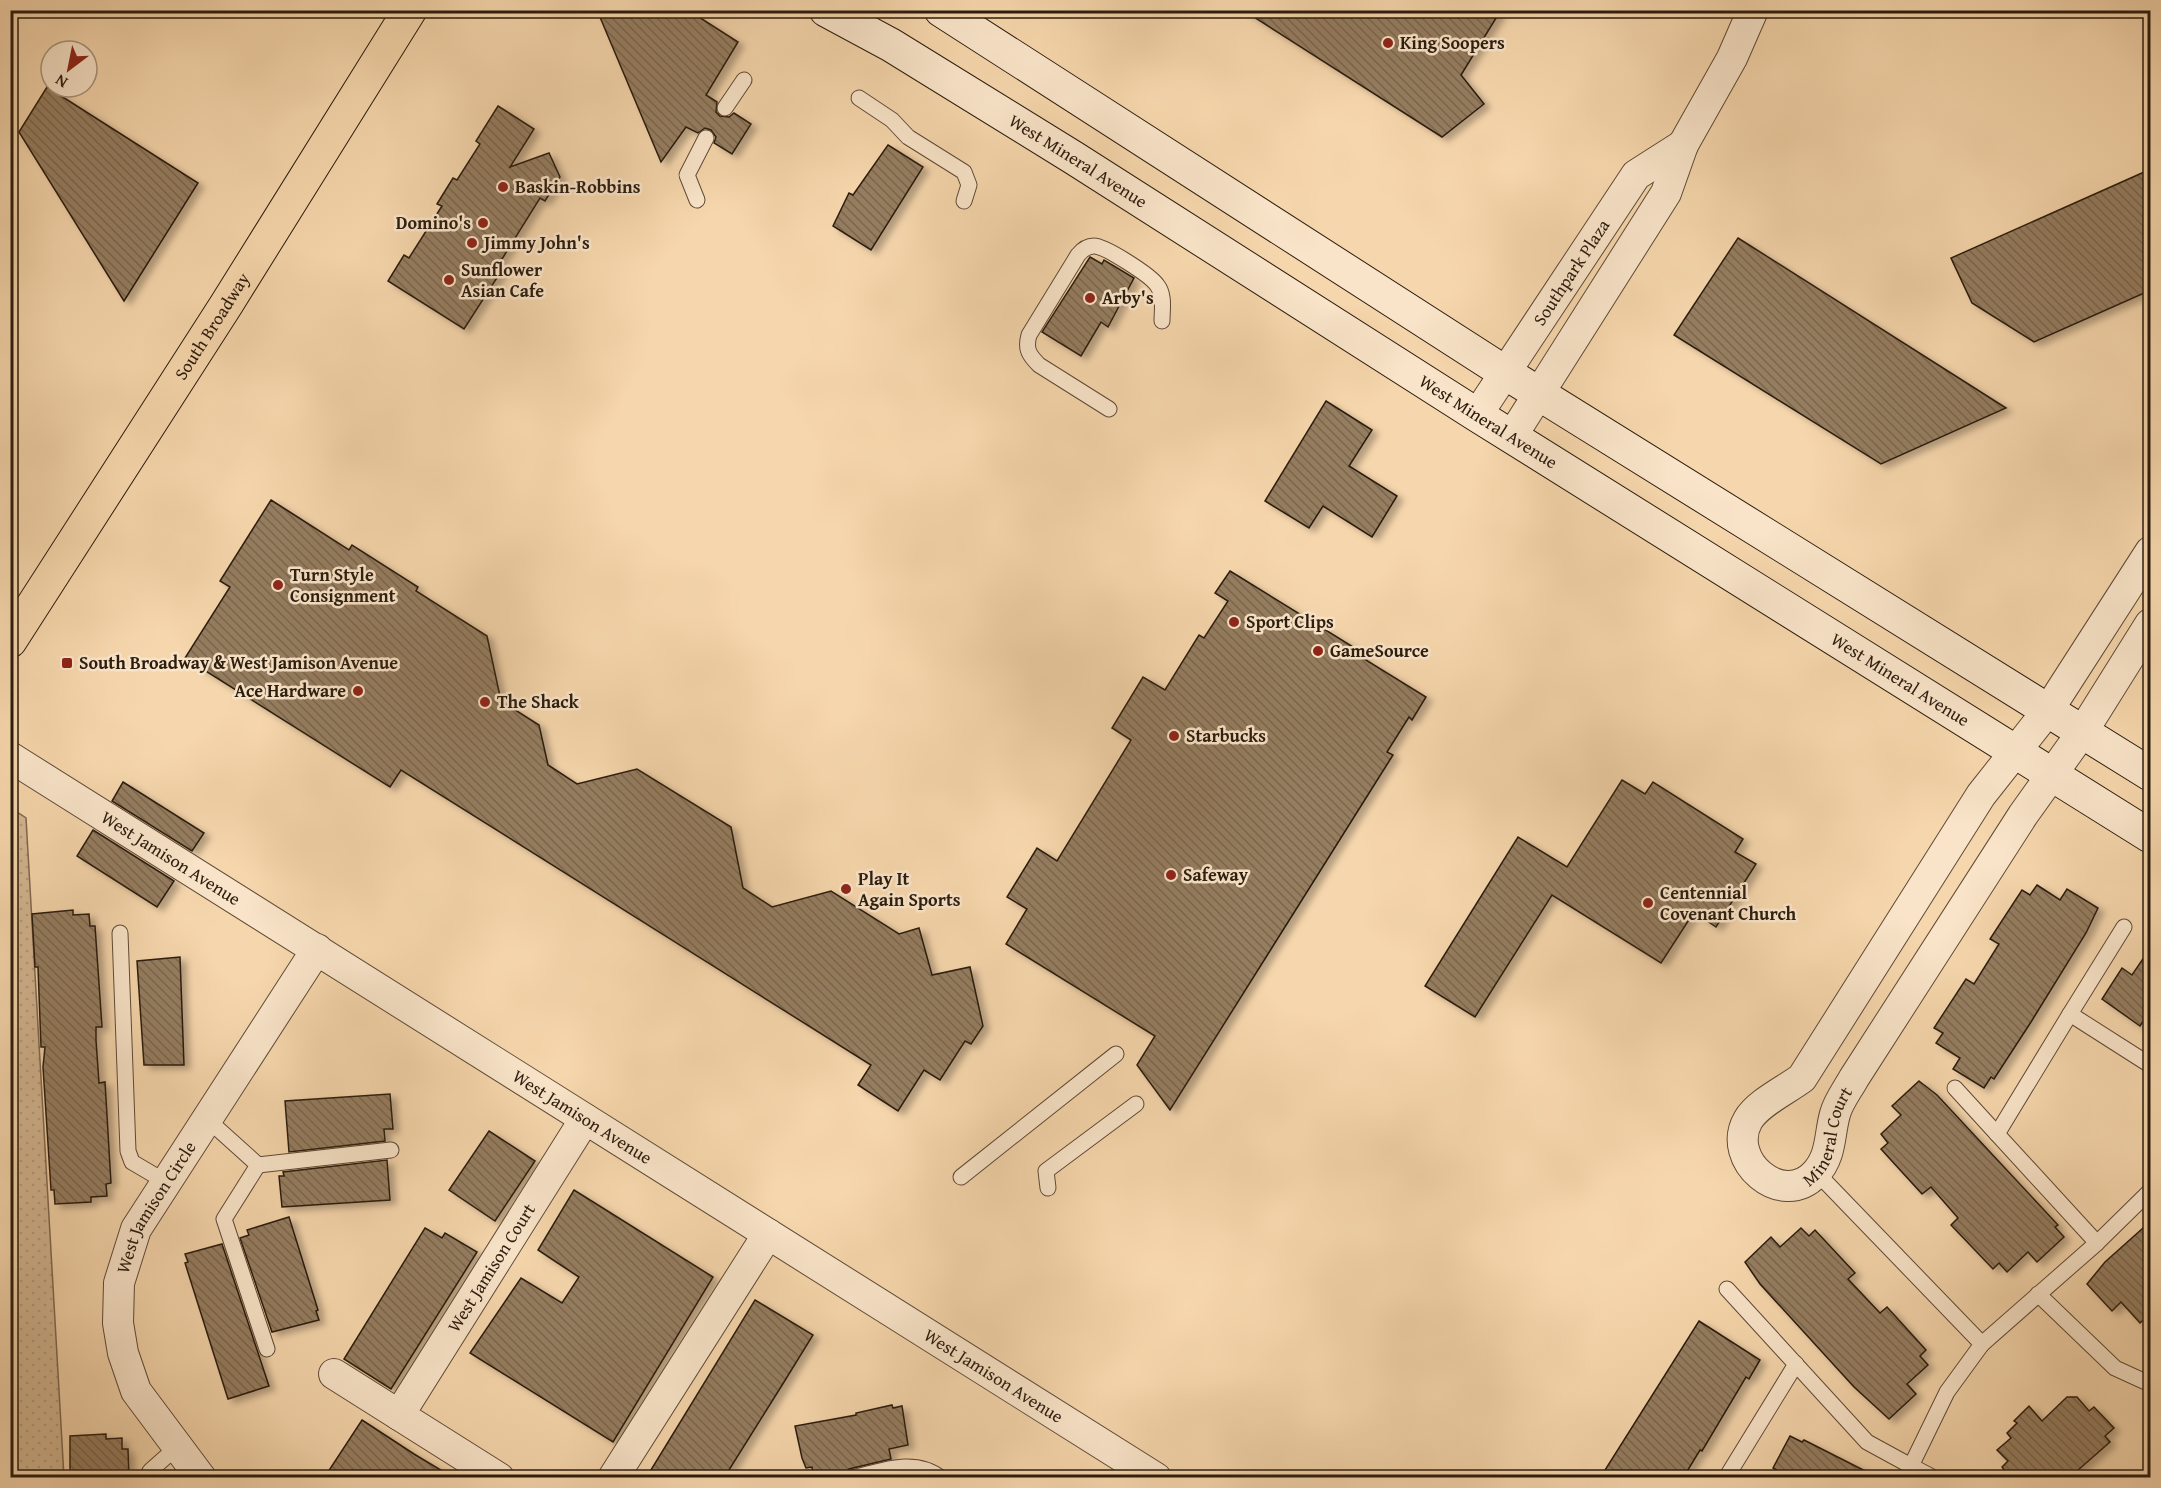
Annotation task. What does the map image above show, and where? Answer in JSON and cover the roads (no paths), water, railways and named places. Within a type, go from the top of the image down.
[{"type":"main road","name":"South Broadway","points":[[10,641],[226,305],[410,10]]},
{"type":"main road","name":"West Mineral Avenue","points":[[826,10],[891,45],[1074,158],[1477,415],[2151,836]]},
{"type":"main road","points":[[941,10],[1538,394],[2151,774]]},
{"type":"street","name":"Southpark Plaza","points":[[1512,436],[1666,193],[1683,145],[1732,58],[1753,10]]},
{"type":"street","name":"Southpark Plaza","points":[[1477,415],[1636,175],[1683,145]]},
{"type":"street","name":"Mineral Court","points":[[2151,552],[2049,710],[1981,795],[1802,1078],[1761,1107],[1748,1120],[1744,1144],[1753,1169],[1764,1180],[1780,1187],[1802,1185],[1816,1173],[1829,1152],[1835,1113],[1854,1078],[2023,814],[2083,731],[2151,624]]},
{"type":"street","name":"West Jamison Avenue","points":[[10,757],[1156,1478]]},
{"type":"street","name":"West Jamison Circle","points":[[201,1478],[136,1391],[123,1353],[118,1323],[119,1283],[136,1229],[317,949]]},
{"type":"street","name":"West Jamison Court","points":[[399,1415],[585,1119]]},
{"type":"street","points":[[613,1478],[768,1234]]},
{"type":"street","points":[[334,1374],[499,1478]]},
{"type":"lane","points":[[725,108],[744,80]]},
{"type":"lane","points":[[859,98],[892,120],[908,137],[964,172],[969,185],[964,201]]},
{"type":"lane","points":[[698,200],[687,175],[706,138]]},
{"type":"lane","points":[[1109,409],[1039,365],[1030,356],[1026,346],[1029,335],[1083,249],[1093,246],[1102,248],[1149,277],[1157,285],[1162,296],[1162,321]]},
{"type":"lane","points":[[1997,1134],[2124,927]]},
{"type":"lane","points":[[120,933],[128,1151],[132,1162],[166,1182]]},
{"type":"lane","points":[[2070,1014],[2151,1065]]},
{"type":"lane","points":[[961,1177],[1116,1054]]},
{"type":"lane","points":[[1955,1088],[2097,1243]]},
{"type":"lane","points":[[1048,1188],[1046,1171],[1136,1104]]},
{"type":"lane","points":[[207,1119],[258,1165],[391,1150]]},
{"type":"lane","points":[[258,1165],[224,1219],[267,1349]]},
{"type":"lane","points":[[1816,1173],[1982,1344]]},
{"type":"lane","points":[[1911,1466],[1947,1392],[1982,1344],[2097,1243],[2151,1191]]},
{"type":"lane","points":[[1727,1289],[1867,1442],[1934,1478]]},
{"type":"lane","points":[[2038,1294],[2115,1368],[2151,1384]]},
{"type":"lane","points":[[1726,1478],[1796,1364]]},
{"type":"lane","points":[[150,1478],[150,1471],[177,1447]]},
{"type":"lane","points":[[852,1478],[910,1465],[934,1472],[941,1478]]},
{"type":"place","name":"King Soopers","points":[[1388,43]]},
{"type":"place","name":"Baskin-Robbins","points":[[503,187]]},
{"type":"place","name":"Domino's","points":[[483,223]]},
{"type":"place","name":"Jimmy John's","points":[[472,243]]},
{"type":"place","name":"Sunflower Asian Cafe","points":[[449,280]]},
{"type":"place","name":"Arby's","points":[[1090,298]]},
{"type":"place","name":"Turn Style Consignment","points":[[278,585]]},
{"type":"place","name":"Sport Clips","points":[[1234,622]]},
{"type":"place","name":"GameSource","points":[[1318,651]]},
{"type":"place","name":"South Broadway & West Jamison Avenue","points":[[67,663]]},
{"type":"place","name":"Ace Hardware","points":[[358,691]]},
{"type":"place","name":"The Shack","points":[[485,702]]},
{"type":"place","name":"Starbucks","points":[[1174,736]]},
{"type":"place","name":"Safeway","points":[[1171,875]]},
{"type":"place","name":"Play It Again Sports","points":[[846,889]]},
{"type":"place","name":"Centennial Covenant Church","points":[[1648,903]]}]
